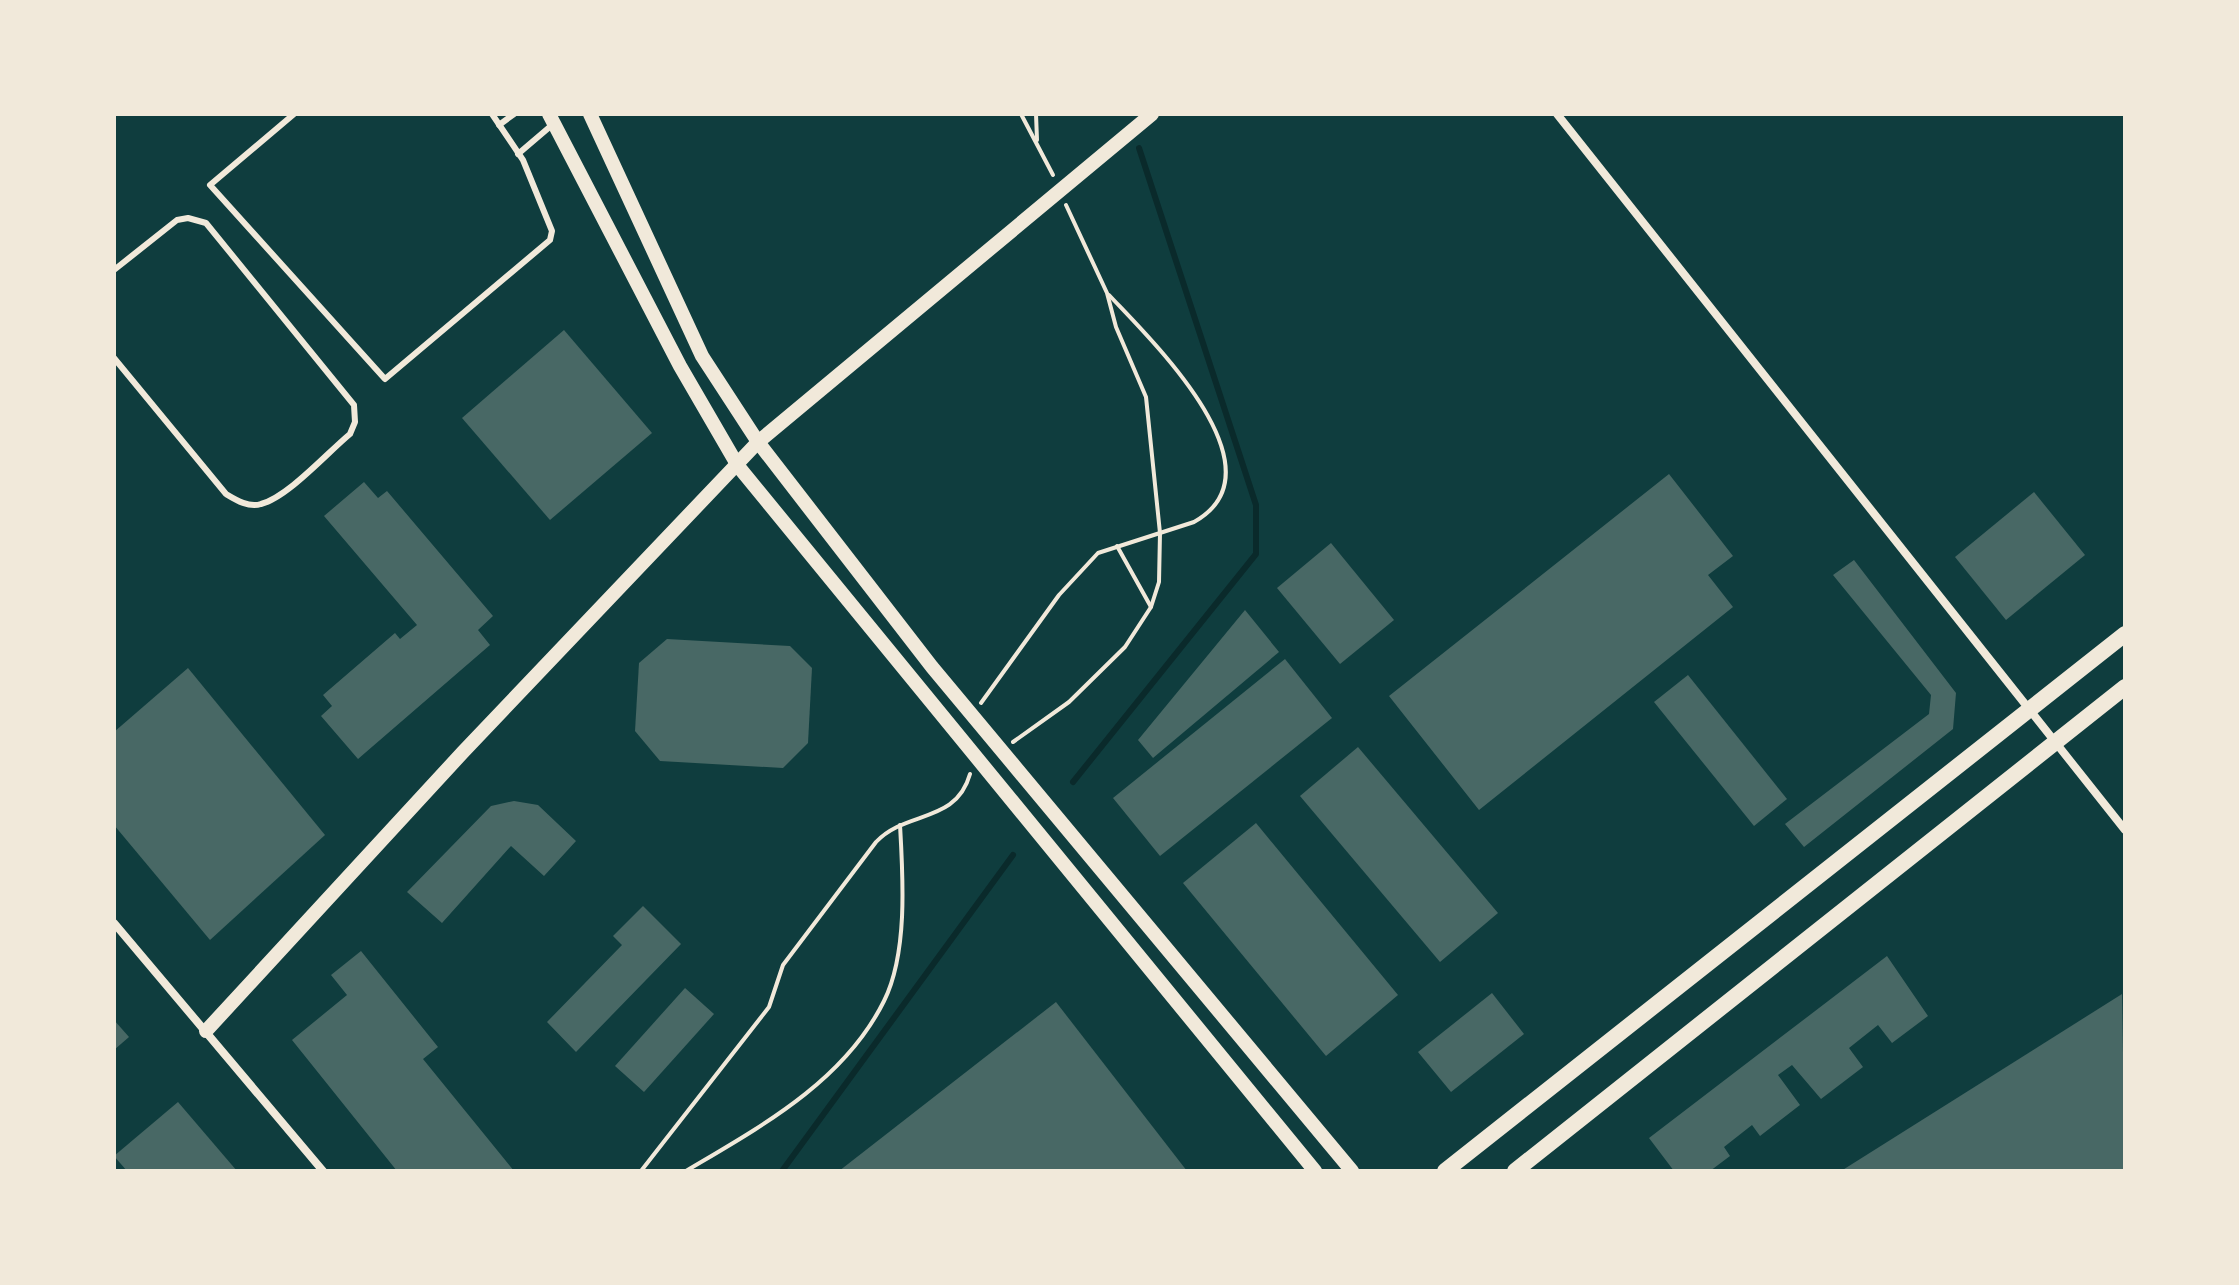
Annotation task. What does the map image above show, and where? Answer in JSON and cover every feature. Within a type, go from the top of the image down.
[{"type":"main road","points":[[1445,1171],[2125,634]]},
{"type":"main road","points":[[1515,1171],[2125,687]]},
{"type":"street","points":[[590,114],[702,356],[758,442],[1001,750],[1352,1171]]},
{"type":"street","points":[[206,1031],[463,752],[758,442],[1152,114]]},
{"type":"street","points":[[1557,114],[2125,830]]},
{"type":"street","points":[[551,118],[680,366],[738,466],[1315,1171]]},
{"type":"street","points":[[114,923],[323,1171]]},
{"type":"lane","points":[[294,114],[210,185],[385,379],[550,240],[552,231],[518,154],[492,114]]},
{"type":"lane","points":[[499,125],[514,114]]},
{"type":"lane","points":[[518,154],[551,118]]},
{"type":"lane","points":[[114,270],[177,220],[188,218],[206,223],[354,405],[355,422],[350,434],[275,498],[258,506],[238,502],[226,494],[114,358]]},
{"type":"path","points":[[1001,750],[1069,702],[1125,647],[1151,607],[1159,582],[1160,533],[1146,397],[1116,327],[1107,293],[1021,114]]},
{"type":"path","points":[[1036,114],[1037,142]]},
{"type":"path","points":[[973,715],[1059,595],[1098,553],[1194,522],[1213,507],[1225,482],[1223,448],[1201,404],[1156,345],[1107,293]]},
{"type":"path","points":[[1117,546],[1151,607]]},
{"type":"path","points":[[641,1171],[769,1007],[783,965],[876,842],[886,832],[924,819],[959,800],[975,756]]},
{"type":"path","points":[[686,1171],[820,1085],[867,1030],[885,1000],[895,966],[903,875],[900,825]]},
{"type":"building","points":[[564,330],[652,433],[550,520],[462,418]]},
{"type":"building","points":[[1669,474],[1733,556],[1708,575],[1733,607],[1479,810],[1389,696]]},
{"type":"building","points":[[364,482],[378,498],[387,491],[493,616],[478,630],[490,645],[358,759],[321,716],[332,706],[323,695],[395,633],[400,639],[417,625],[324,516]]},
{"type":"building","points":[[2034,492],[2085,555],[2006,620],[1955,557]]},
{"type":"building","points":[[1331,543],[1394,620],[1340,664],[1277,588]]},
{"type":"building","points":[[1854,560],[1956,693],[1953,729],[1804,847],[1785,824],[1929,714],[1931,695],[1833,575]]},
{"type":"building","points":[[1245,610],[1279,652],[1153,758],[1138,740]]},
{"type":"building","points":[[667,639],[790,646],[812,668],[808,743],[783,768],[660,761],[635,731],[639,663]]},
{"type":"building","points":[[1285,659],[1332,718],[1160,856],[1113,798]]},
{"type":"building","points":[[188,668],[325,835],[210,940],[114,825],[114,732]]},
{"type":"building","points":[[1688,675],[1787,799],[1754,826],[1654,702]]},
{"type":"building","points":[[1358,747],[1498,913],[1440,962],[1300,796]]},
{"type":"building","points":[[514,801],[538,805],[576,841],[544,876],[511,846],[442,923],[407,892],[491,806]]},
{"type":"building","points":[[1256,823],[1398,995],[1326,1056],[1183,883]]},
{"type":"building","points":[[643,906],[681,944],[576,1052],[547,1022],[622,945],[613,936]]},
{"type":"building","points":[[361,951],[438,1047],[423,1059],[514,1171],[397,1171],[292,1040],[347,995],[331,975]]},
{"type":"building","points":[[1887,956],[1928,1016],[1892,1043],[1878,1025],[1849,1048],[1863,1067],[1821,1099],[1792,1065],[1778,1075],[1800,1105],[1760,1136],[1752,1125],[1724,1147],[1730,1156],[1710,1171],[1674,1171],[1649,1138]]},
{"type":"building","points":[[685,988],[714,1014],[644,1092],[615,1066]]},
{"type":"building","points":[[1492,993],[1524,1034],[1451,1092],[1418,1052]]},
{"type":"building","points":[[2122,994],[2125,1171],[1841,1171]]},
{"type":"building","points":[[1056,1002],[1187,1171],[839,1171]]},
{"type":"building","points":[[114,1020],[129,1037],[114,1050]]},
{"type":"building","points":[[178,1102],[237,1171],[127,1171],[114,1156]]},
{"type":"waterway","points":[[1073,782],[1256,554],[1256,505],[1139,148]]},
{"type":"waterway","points":[[782,1171],[1013,855]]}]
